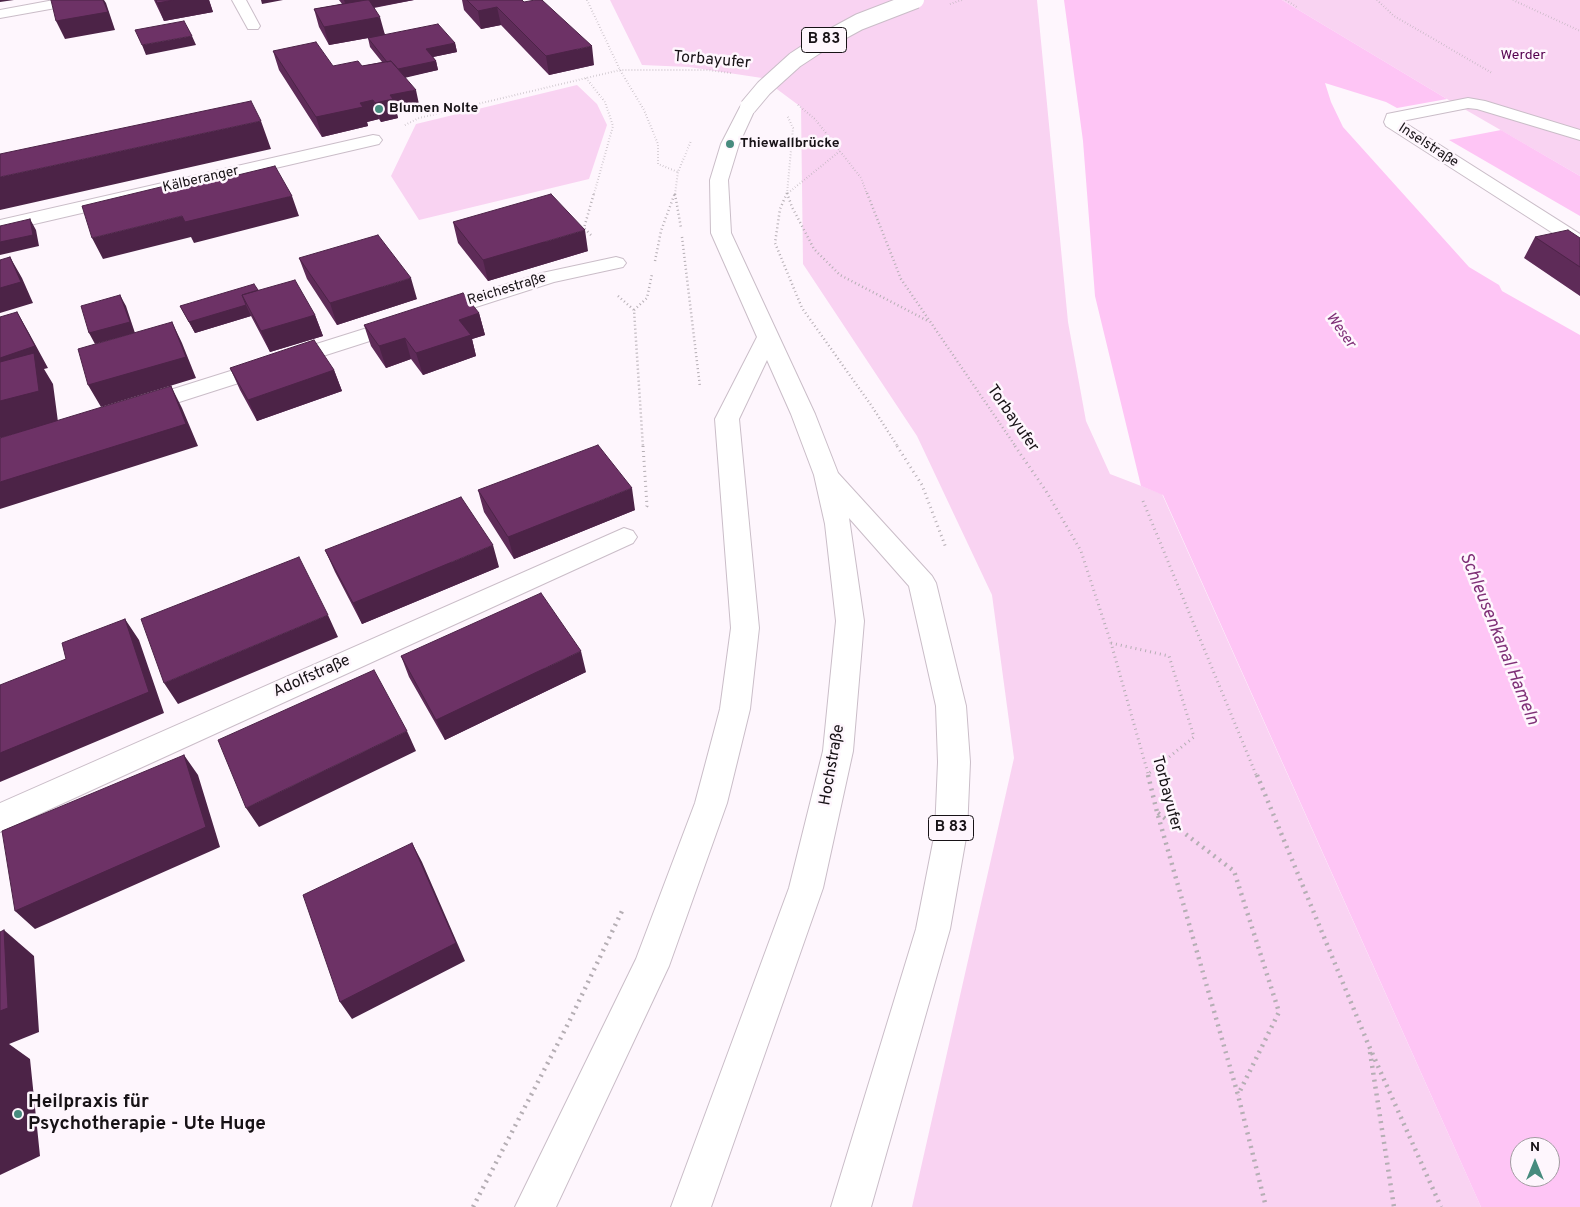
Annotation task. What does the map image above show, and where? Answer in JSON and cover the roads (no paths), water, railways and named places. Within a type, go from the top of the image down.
[{"type":"main road","points":[[0,14],[78,0]]},
{"type":"main road","points":[[239,0],[253,26]]},
{"type":"main road","name":"B 83","points":[[767,338],[721,233],[719,180],[730,144],[748,107],[764,88],[795,60],[824,41],[859,22],[916,0]]},
{"type":"main road","name":"Inselstraße","points":[[1580,135],[1479,104],[1468,103],[1406,115],[1394,118],[1392,122],[1580,242]]},
{"type":"main road","name":"Kälberanger","points":[[0,226],[372,140]]},
{"type":"main road","name":"Reichestraße","points":[[123,412],[549,277],[616,262]]},
{"type":"main road","points":[[535,1207],[651,966],[711,802],[735,709],[745,628],[727,419],[767,338]]},
{"type":"main road","name":"Hochstraße","points":[[696,1197],[806,888],[838,751],[850,621],[838,524],[826,476],[803,414],[767,338]]},
{"type":"main road","name":"B 83","points":[[826,476],[922,583],[952,706],[954,762],[951,832],[933,929],[851,1207]]},
{"type":"main road","name":"Adolfstraße","points":[[0,818],[624,537]]},
{"type":"water","points":[[1064,0],[1282,0],[1447,99],[1397,108],[1386,102],[1325,83],[1331,102],[1343,127],[1469,267],[1499,285],[1502,291],[1580,335],[1580,1207],[1481,1207],[1163,495],[1141,486],[1095,296],[1083,141]]},
{"type":"water","points":[[1501,130],[1580,176],[1580,216],[1449,140]]},
{"type":"place","name":"Blumen Nolte","points":[[379,109]]},
{"type":"place","name":"Thiewallbrücke","points":[[730,144]]},
{"type":"place","name":"Heilpraxis für Psychotherapie - Ute Huge","points":[[18,1114]]},
{"type":"park label","name":"Werder","points":[[1523,56]]},
{"type":"water label","name":"Weser","points":[[1340,331]]},
{"type":"water label","name":"Schleusenkanal Hameln","points":[[1498,639]]}]
